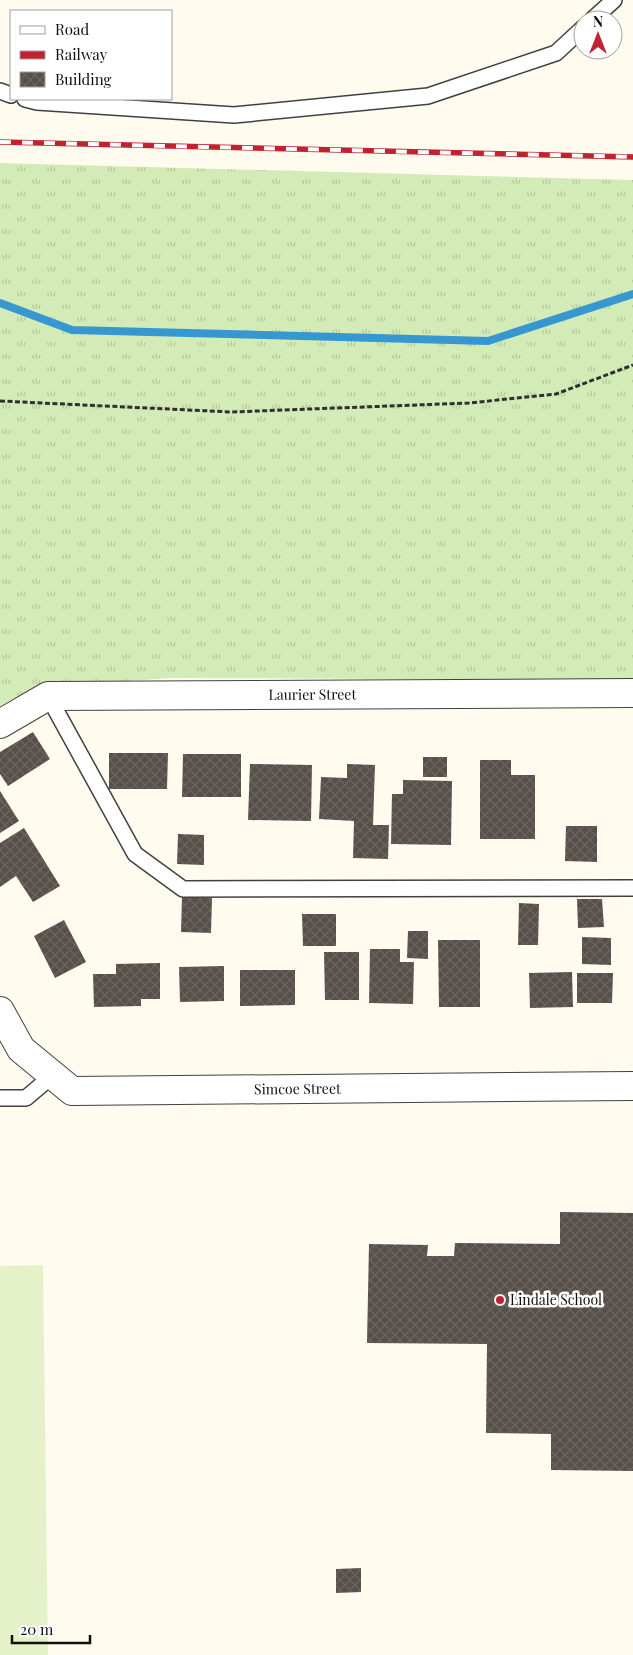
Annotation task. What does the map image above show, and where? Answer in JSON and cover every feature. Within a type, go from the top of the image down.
[{"type":"street","name":"Laurier Street","points":[[0,724],[48,696],[633,693]]},
{"type":"street","name":"Simcoe Street","points":[[0,1011],[21,1049],[72,1091],[633,1086]]},
{"type":"lane","points":[[603,10],[614,0]]},
{"type":"lane","points":[[29,100],[234,115],[428,96],[556,53],[573,37]]},
{"type":"lane","points":[[48,696],[135,854],[183,889],[633,888]]},
{"type":"lane","points":[[0,1098],[26,1098],[53,1075]]},
{"type":"path","points":[[0,401],[231,412],[469,403],[556,394],[633,365]]},
{"type":"green space","points":[[0,163],[633,180],[633,680],[172,678],[53,686],[13,699],[0,707]]},
{"type":"green space","points":[[43,1265],[48,1655],[0,1655],[0,1266]]},
{"type":"building","points":[[33,732],[50,759],[8,786],[0,774],[0,752]]},
{"type":"building","points":[[109,753],[168,753],[167,789],[109,789]]},
{"type":"building","points":[[183,754],[241,754],[241,797],[182,797]]},
{"type":"building","points":[[423,757],[447,757],[447,777],[423,777]]},
{"type":"building","points":[[480,760],[511,760],[511,775],[535,775],[535,839],[480,839]]},
{"type":"building","points":[[250,764],[312,765],[311,821],[248,820]]},
{"type":"building","points":[[347,764],[375,765],[373,825],[389,825],[388,859],[353,858],[354,821],[319,819],[321,777],[347,778]]},
{"type":"building","points":[[403,780],[452,781],[451,845],[391,844],[392,794],[403,794]]},
{"type":"building","points":[[0,791],[19,821],[0,833]]},
{"type":"building","points":[[566,826],[597,826],[597,862],[565,861]]},
{"type":"building","points":[[24,828],[60,886],[33,902],[16,876],[0,887],[0,843]]},
{"type":"building","points":[[178,834],[204,835],[204,865],[177,864]]},
{"type":"building","points":[[182,897],[212,898],[211,933],[181,932]]},
{"type":"building","points":[[577,899],[602,899],[604,927],[578,928]]},
{"type":"building","points":[[519,903],[539,904],[538,945],[518,945]]},
{"type":"building","points":[[302,914],[336,914],[336,946],[303,946]]},
{"type":"building","points":[[64,920],[86,962],[55,978],[34,936]]},
{"type":"building","points":[[408,931],[428,931],[428,959],[407,958]]},
{"type":"building","points":[[582,937],[611,938],[611,965],[582,964]]},
{"type":"building","points":[[438,940],[480,940],[480,1007],[439,1007]]},
{"type":"building","points":[[370,949],[400,949],[400,962],[414,962],[413,1004],[369,1003]]},
{"type":"building","points":[[324,952],[359,952],[359,1000],[325,1000]]},
{"type":"building","points":[[160,963],[160,999],[141,999],[141,1006],[94,1007],[93,974],[116,974],[116,964]]},
{"type":"building","points":[[224,966],[224,1001],[180,1002],[179,967]]},
{"type":"building","points":[[240,970],[295,970],[295,1005],[240,1006]]},
{"type":"building","points":[[572,972],[573,1007],[530,1008],[529,973]]},
{"type":"building","points":[[577,973],[613,973],[612,1003],[577,1003]]},
{"type":"building","name":"Lindale School","points":[[560,1212],[633,1213],[633,1471],[551,1470],[551,1434],[486,1433],[487,1344],[367,1343],[369,1244],[428,1245],[427,1256],[454,1256],[455,1243],[560,1244]]},
{"type":"building","points":[[361,1568],[361,1592],[336,1593],[336,1569]]},
{"type":"waterway","points":[[0,303],[72,330],[488,341],[633,294]]},
{"type":"railway","points":[[0,142],[633,157]]},
{"type":"place","name":"Lindale School","points":[[500,1300]]}]
